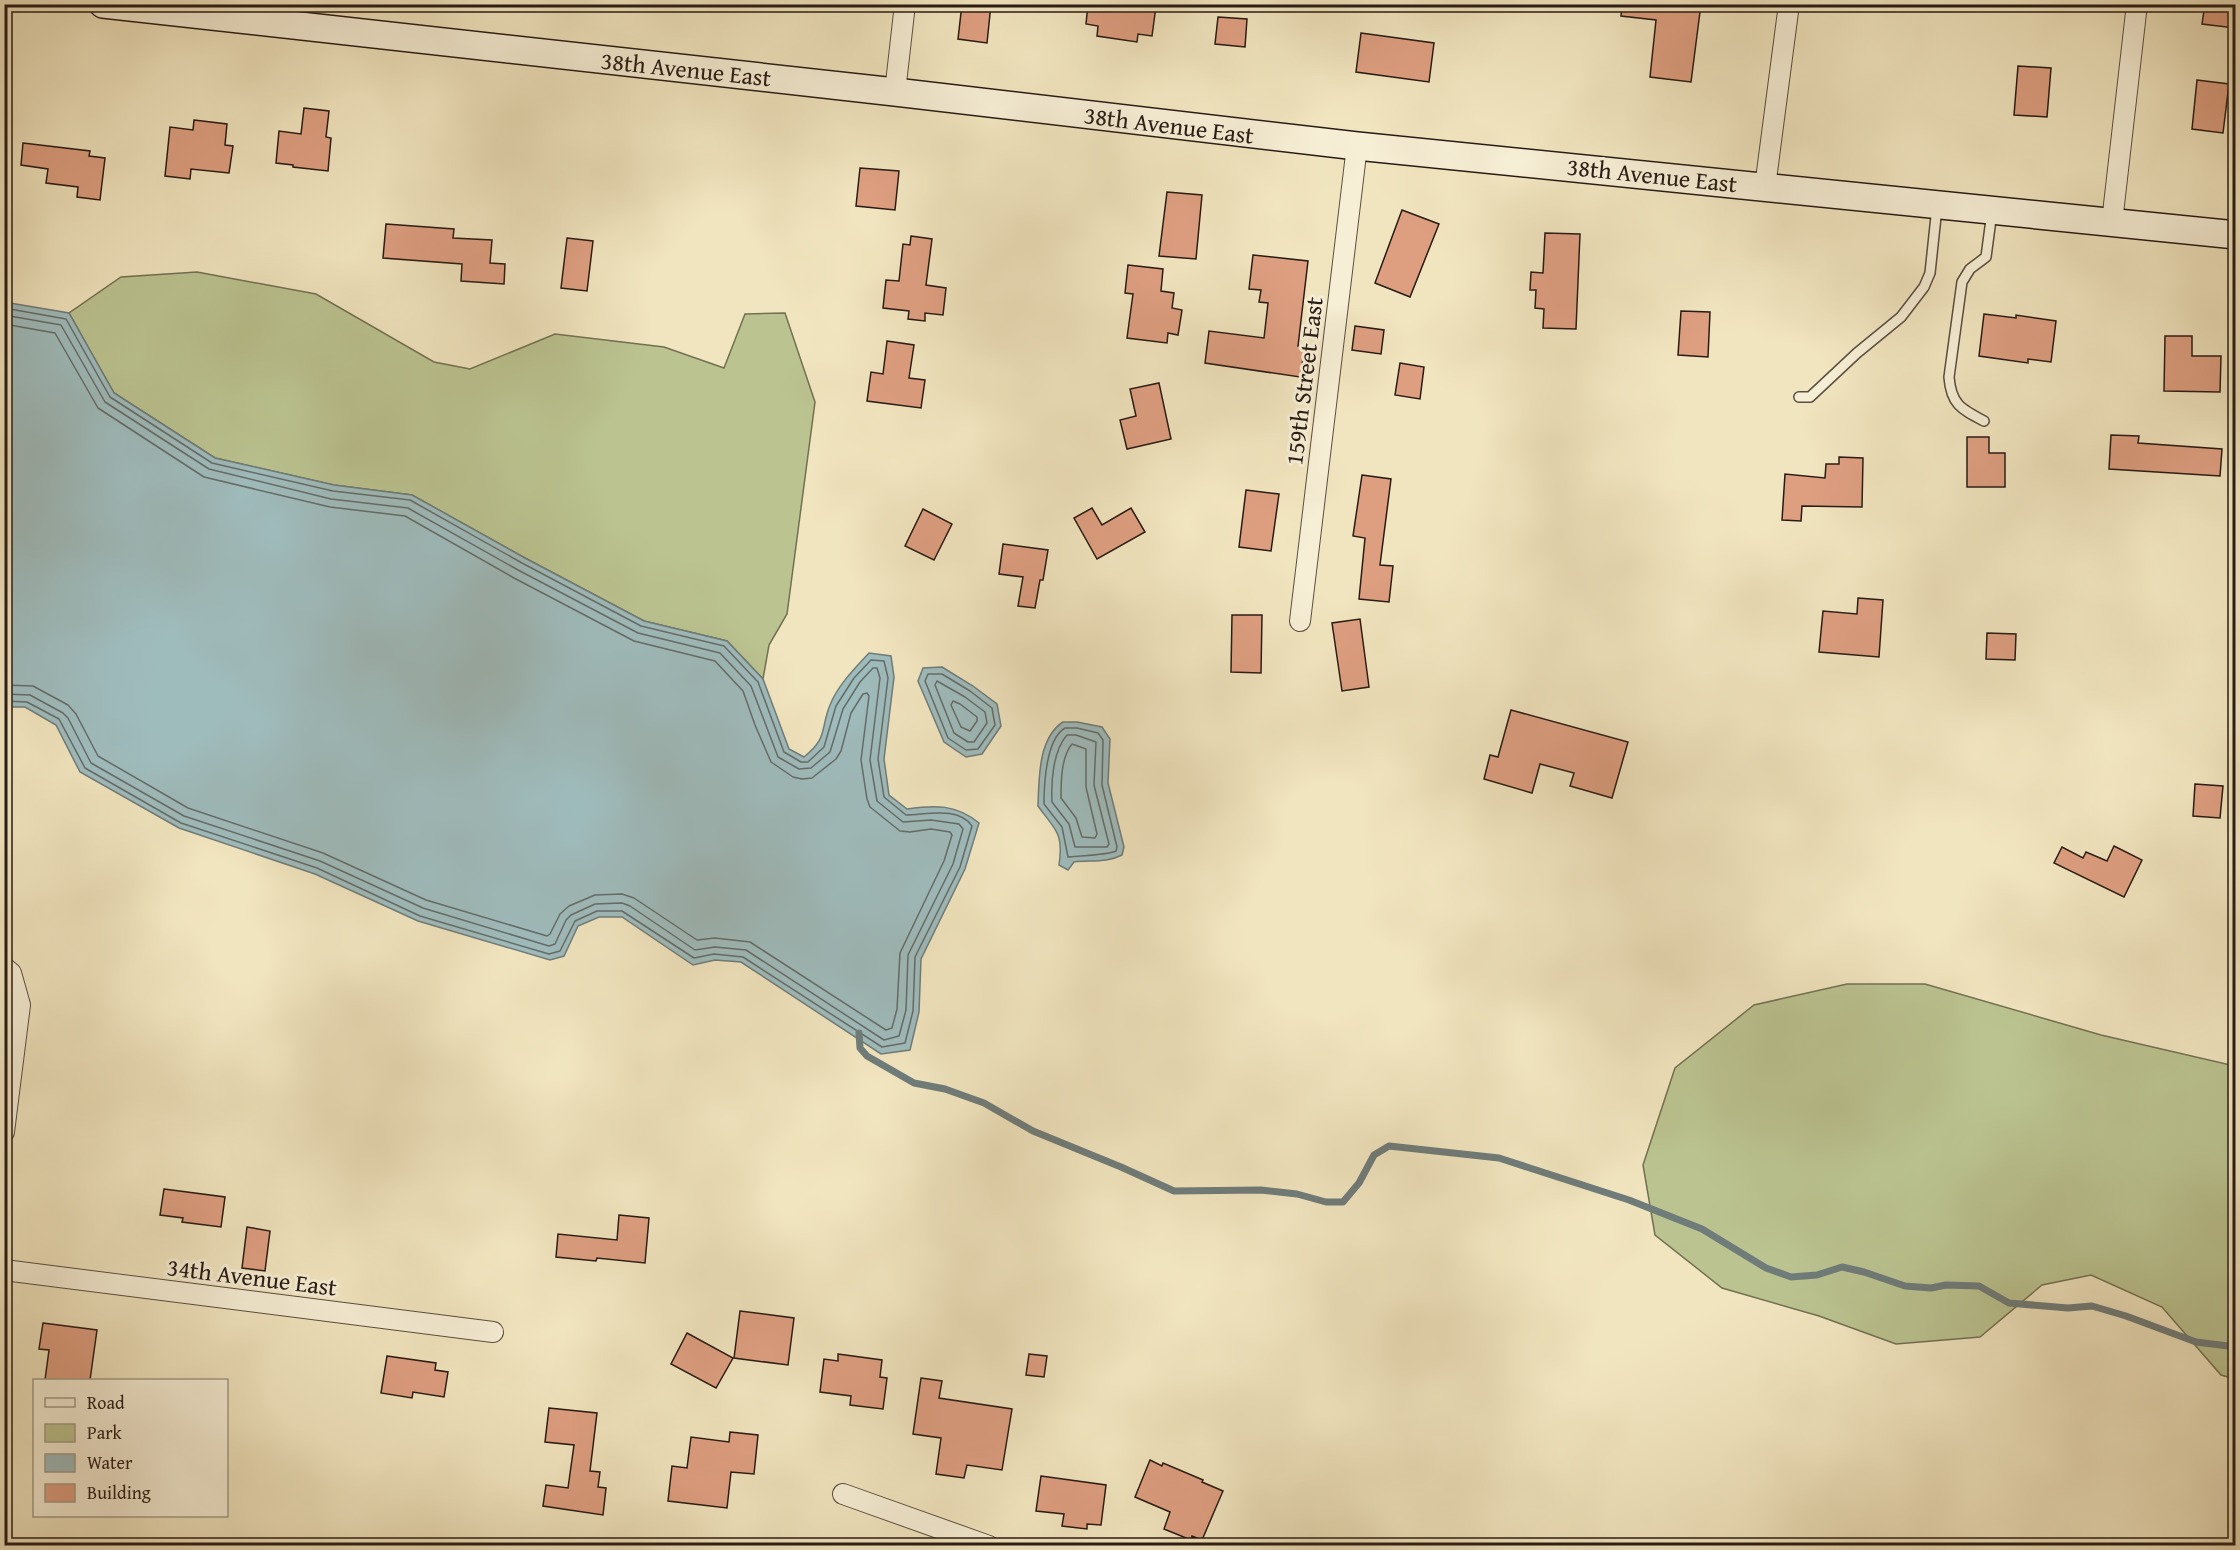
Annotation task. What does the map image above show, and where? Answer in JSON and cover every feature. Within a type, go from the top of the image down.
[{"type":"street","name":"38th Avenue East","points":[[103,4],[1358,146],[2235,235]]},
{"type":"street","points":[[895,92],[905,4]]},
{"type":"street","points":[[1766,187],[1789,4]]},
{"type":"street","points":[[2112,222],[2137,4]]},
{"type":"street","name":"159th Street East","points":[[1300,621],[1358,146]]},
{"type":"street","points":[[4,1132],[20,1005],[11,973],[6,968]]},
{"type":"street","name":"34th Avenue East","points":[[4,1270],[493,1332]]},
{"type":"street","points":[[843,1494],[989,1545]]},
{"type":"lane","points":[[1799,397],[1810,397],[1857,353],[1901,317],[1924,287],[1930,273],[1937,204]]},
{"type":"lane","points":[[1984,421],[1957,405],[1950,390],[1949,377],[1962,282],[1970,269],[1986,257],[1992,210]]},
{"type":"green space","points":[[197,272],[316,294],[434,362],[470,369],[555,334],[664,347],[724,368],[745,314],[785,313],[815,402],[787,614],[769,645],[763,679],[727,641],[644,621],[412,495],[334,485],[215,458],[114,393],[69,313],[121,277]]},
{"type":"green space","points":[[1847,984],[1925,984],[2101,1035],[2235,1066],[2235,1379],[2221,1375],[2162,1307],[2091,1275],[2042,1285],[1980,1337],[1896,1344],[1819,1316],[1722,1288],[1655,1235],[1643,1165],[1675,1068],[1754,1005]]},
{"type":"water","points":[[4,302],[69,313],[114,393],[215,458],[334,485],[412,495],[644,621],[727,641],[763,679],[789,749],[804,757],[820,739],[833,698],[853,671],[869,653],[891,656],[894,677],[884,759],[889,795],[907,809],[945,807],[962,812],[979,823],[965,869],[921,959],[919,1012],[910,1050],[881,1054],[741,962],[715,960],[693,965],[622,917],[599,917],[578,926],[564,956],[550,960],[418,921],[315,874],[179,828],[80,772],[56,725],[25,707],[5,707]]},
{"type":"water","points":[[942,667],[997,704],[1001,726],[982,754],[966,757],[944,742],[918,681],[923,668]]},
{"type":"water","points":[[1063,722],[1102,727],[1110,739],[1108,783],[1124,847],[1122,855],[1116,858],[1074,862],[1068,870],[1059,865],[1060,845],[1057,832],[1038,806],[1044,748],[1055,729]]},
{"type":"building","points":[[962,4],[991,4],[987,43],[958,39]]},
{"type":"building","points":[[1088,4],[1156,6],[1152,36],[1138,34],[1137,42],[1097,36],[1098,26],[1086,24]]},
{"type":"building","points":[[1622,4],[1701,4],[1691,82],[1650,77],[1656,20],[1621,16]]},
{"type":"building","points":[[2205,4],[2235,4],[2235,28],[2202,24]]},
{"type":"building","points":[[1218,17],[1247,19],[1245,47],[1215,44]]},
{"type":"building","points":[[1361,33],[1434,43],[1429,82],[1356,72]]},
{"type":"building","points":[[2018,66],[2051,68],[2047,117],[2014,115]]},
{"type":"building","points":[[2197,80],[2229,84],[2223,133],[2192,129]]},
{"type":"building","points":[[304,108],[329,111],[326,137],[331,138],[328,171],[276,163],[279,131],[301,134]]},
{"type":"building","points":[[194,120],[227,124],[225,145],[233,146],[229,173],[191,169],[190,179],[165,176],[170,127],[193,130]]},
{"type":"building","points":[[23,143],[90,151],[89,156],[105,158],[100,200],[77,197],[78,187],[46,183],[48,169],[21,165]]},
{"type":"building","points":[[860,168],[899,171],[895,210],[856,206]]},
{"type":"building","points":[[1167,192],[1202,195],[1196,259],[1159,256]]},
{"type":"building","points":[[1402,210],[1439,224],[1410,297],[1375,283]]},
{"type":"building","points":[[386,224],[454,229],[453,238],[492,240],[490,263],[505,264],[504,284],[461,281],[462,264],[383,258]]},
{"type":"building","points":[[1545,233],[1580,234],[1576,329],[1543,328],[1544,309],[1535,308],[1536,290],[1530,290],[1531,272],[1543,273]]},
{"type":"building","points":[[911,236],[932,239],[926,285],[946,288],[943,315],[925,313],[925,321],[908,319],[909,311],[883,308],[886,280],[899,281],[903,244],[910,245]]},
{"type":"building","points":[[567,238],[593,241],[587,291],[561,288]]},
{"type":"building","points":[[1253,255],[1308,261],[1298,346],[1305,347],[1300,377],[1205,363],[1209,331],[1264,338],[1268,303],[1259,302],[1261,290],[1249,289]]},
{"type":"building","points":[[1128,265],[1163,269],[1161,291],[1174,293],[1172,308],[1182,310],[1178,335],[1168,333],[1167,343],[1127,338],[1133,294],[1125,293]]},
{"type":"building","points":[[1681,311],[1710,312],[1708,357],[1678,355]]},
{"type":"building","points":[[1984,314],[2016,318],[2016,315],[2056,321],[2051,362],[2028,359],[2028,363],[1979,356]]},
{"type":"building","points":[[1355,326],[1384,330],[1381,354],[1352,350]]},
{"type":"building","points":[[2165,336],[2192,336],[2192,356],[2221,356],[2220,392],[2164,391]]},
{"type":"building","points":[[887,341],[914,345],[909,378],[925,380],[921,408],[867,401],[871,372],[883,374]]},
{"type":"building","points":[[1400,363],[1424,367],[1420,399],[1395,395]]},
{"type":"building","points":[[1159,383],[1171,439],[1127,449],[1120,420],[1136,416],[1130,389]]},
{"type":"building","points":[[2111,435],[2139,436],[2138,443],[2222,449],[2220,476],[2109,469]]},
{"type":"building","points":[[1967,437],[1989,437],[1989,453],[2005,453],[2005,487],[1967,487]]},
{"type":"building","points":[[1839,457],[1863,458],[1862,507],[1802,506],[1801,521],[1782,520],[1785,474],[1825,478],[1826,464],[1839,464]]},
{"type":"building","points":[[1362,475],[1391,479],[1380,565],[1393,566],[1389,602],[1359,599],[1365,538],[1353,536]]},
{"type":"building","points":[[1246,490],[1279,494],[1271,551],[1239,547]]},
{"type":"building","points":[[1092,508],[1102,525],[1131,508],[1145,532],[1097,559],[1074,518]]},
{"type":"building","points":[[923,509],[952,524],[934,560],[905,546]]},
{"type":"building","points":[[1003,544],[1048,550],[1035,608],[1018,606],[1023,577],[999,574]]},
{"type":"building","points":[[1858,598],[1883,600],[1879,657],[1819,652],[1823,611],[1857,614]]},
{"type":"building","points":[[1232,615],[1262,615],[1261,673],[1231,672]]},
{"type":"building","points":[[1360,619],[1369,687],[1342,691],[1332,623]]},
{"type":"building","points":[[1987,633],[2016,634],[2015,660],[1986,659]]},
{"type":"building","points":[[1511,710],[1628,742],[1612,798],[1570,786],[1574,773],[1540,764],[1532,793],[1484,779],[1490,755],[1498,757]]},
{"type":"building","points":[[2195,784],[2223,786],[2220,818],[2193,816]]},
{"type":"building","points":[[2114,846],[2142,860],[2124,897],[2054,863],[2062,847],[2083,858],[2086,852],[2107,861]]},
{"type":"building","points":[[164,1189],[225,1197],[221,1227],[182,1222],[183,1218],[160,1215]]},
{"type":"building","points":[[619,1215],[649,1218],[645,1263],[556,1257],[558,1234],[617,1240]]},
{"type":"building","points":[[247,1227],[270,1231],[265,1271],[242,1268]]},
{"type":"building","points":[[740,1311],[794,1318],[788,1365],[734,1358]]},
{"type":"building","points":[[43,1323],[97,1330],[90,1379],[45,1379],[49,1350],[39,1349]]},
{"type":"building","points":[[687,1333],[733,1358],[716,1388],[671,1364]]},
{"type":"building","points":[[838,1354],[882,1360],[880,1377],[887,1378],[883,1409],[850,1405],[851,1396],[820,1392],[824,1359],[838,1361]]},
{"type":"building","points":[[1029,1354],[1047,1356],[1044,1377],[1026,1375]]},
{"type":"building","points":[[387,1356],[436,1363],[435,1370],[448,1372],[444,1397],[413,1392],[412,1398],[381,1393]]},
{"type":"building","points":[[921,1378],[942,1381],[939,1398],[1012,1409],[1002,1470],[967,1465],[964,1478],[936,1474],[941,1438],[913,1434]]},
{"type":"building","points":[[549,1408],[597,1413],[590,1471],[600,1472],[598,1487],[606,1488],[603,1515],[543,1506],[546,1485],[568,1488],[574,1445],[545,1442]]},
{"type":"building","points":[[730,1432],[758,1435],[754,1474],[731,1472],[727,1508],[668,1501],[672,1466],[687,1468],[691,1437],[729,1442]]},
{"type":"building","points":[[1150,1460],[1162,1466],[1163,1463],[1223,1491],[1202,1540],[1192,1536],[1191,1540],[1164,1529],[1170,1512],[1135,1497]]},
{"type":"building","points":[[1041,1476],[1106,1485],[1101,1525],[1087,1524],[1087,1529],[1062,1526],[1064,1514],[1036,1511]]},
{"type":"waterway","points":[[859,1033],[860,1048],[867,1056],[914,1083],[945,1089],[984,1103],[1033,1131],[1174,1191],[1261,1190],[1297,1194],[1326,1202],[1343,1202],[1359,1183],[1374,1155],[1389,1146],[1499,1158],[1629,1200],[1702,1229],[1766,1268],[1791,1277],[1817,1275],[1842,1267],[1905,1286],[1931,1288],[1946,1285],[1979,1286],[2009,1303],[2068,1308],[2092,1306],[2196,1342],[2236,1347]]}]
